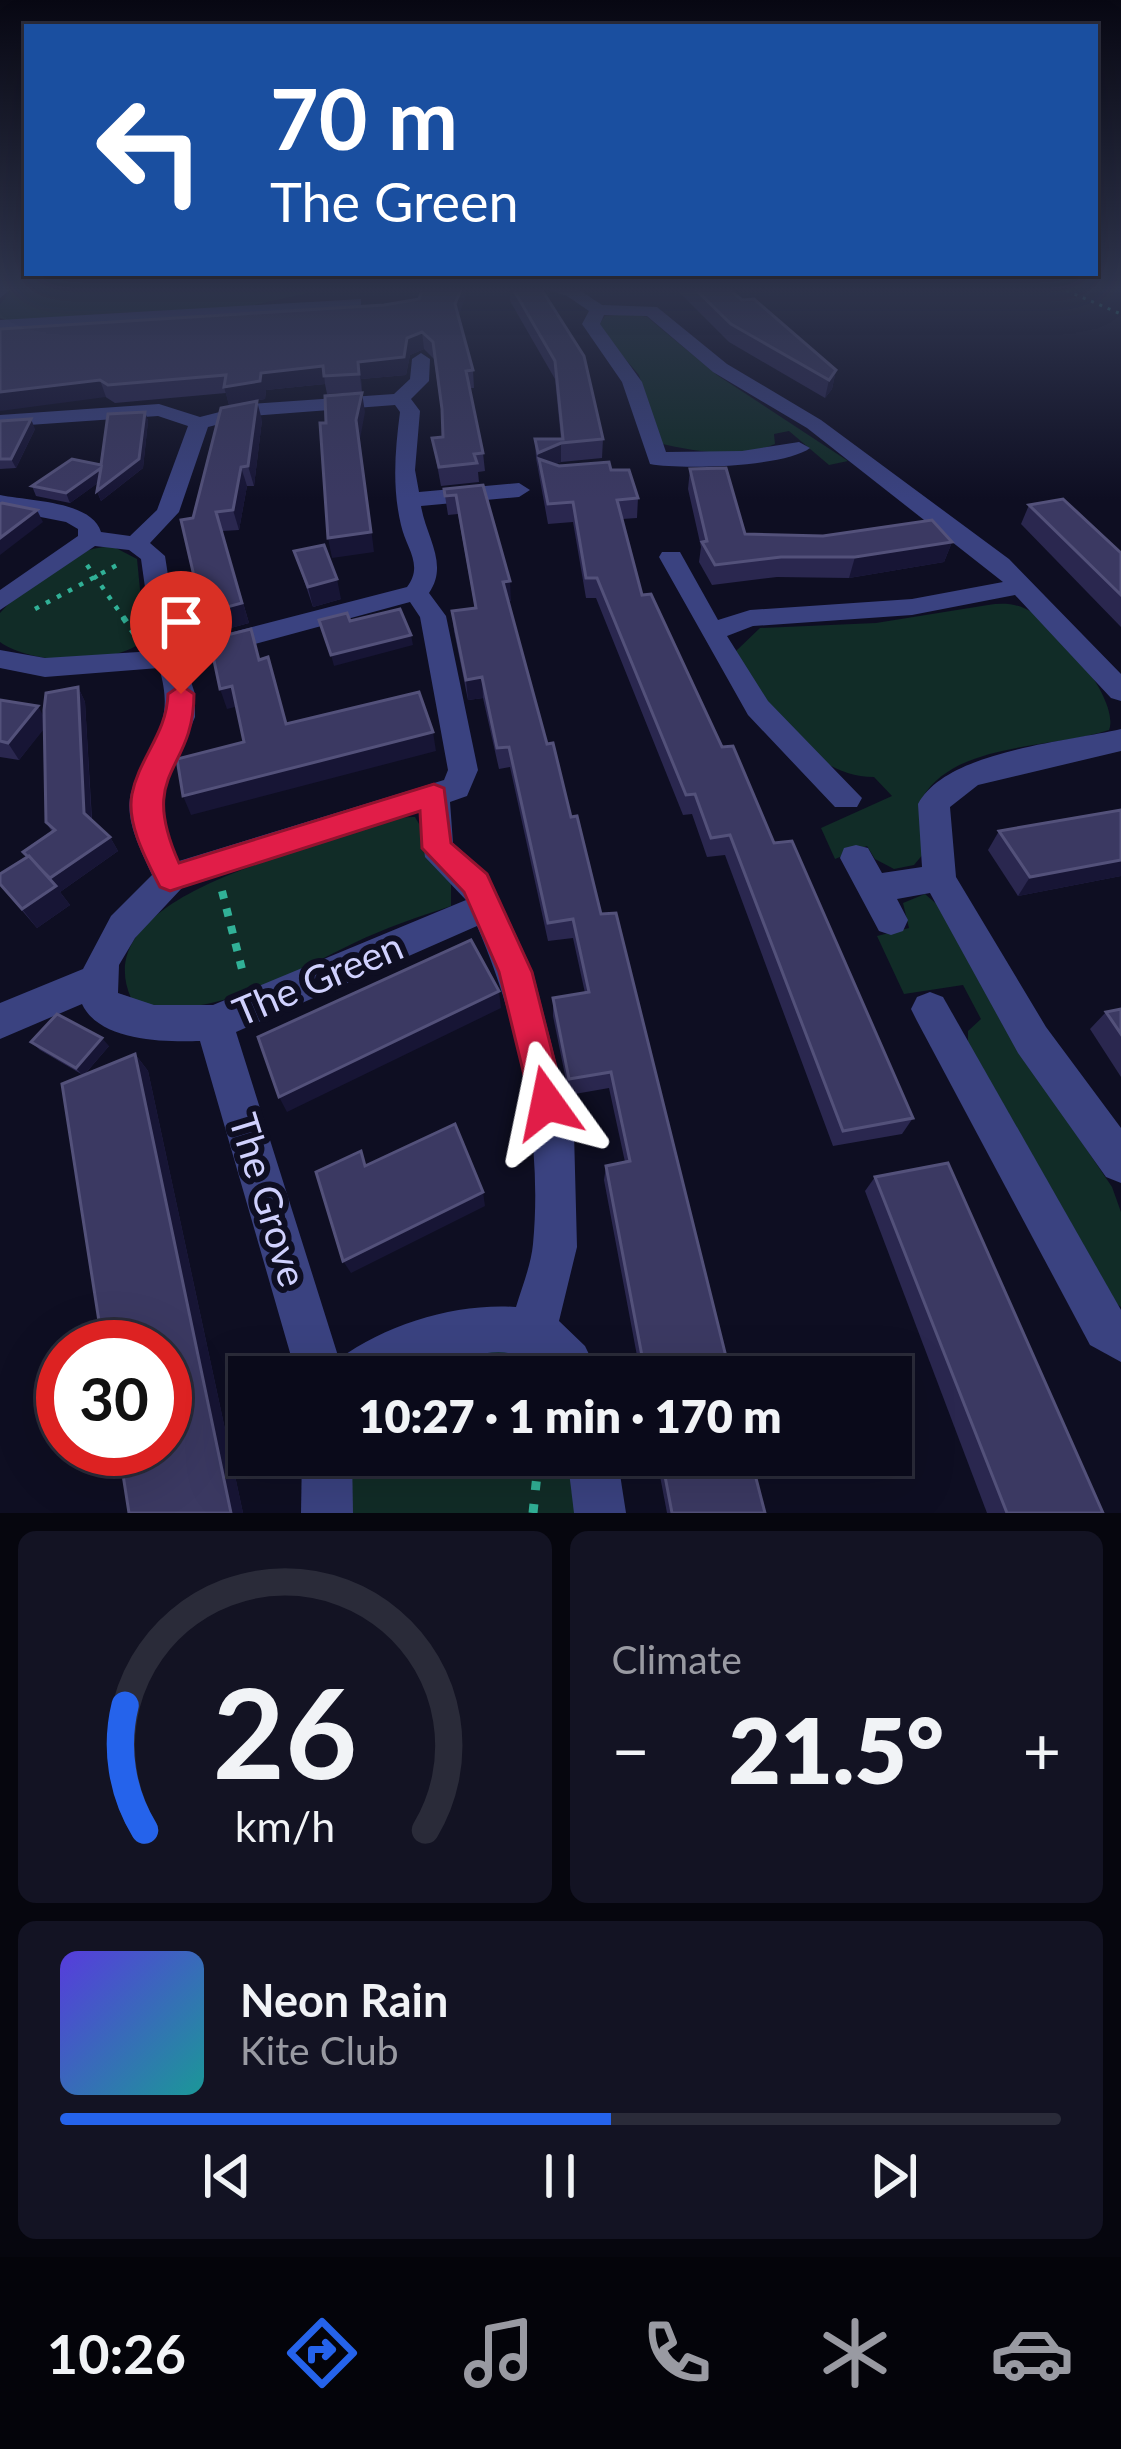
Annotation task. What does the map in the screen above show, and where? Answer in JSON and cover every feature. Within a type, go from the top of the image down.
[{"type":"street","points":[[615,358],[632,382],[658,459]]},
{"type":"street","points":[[707,358],[814,424],[1022,586],[1121,691]]},
{"type":"street","points":[[0,421],[159,410],[199,423],[251,410],[400,399],[419,381],[421,359]]},
{"type":"street","points":[[0,659],[47,667],[160,657],[416,593],[427,578],[427,562],[408,500],[404,470],[410,411],[400,399]]},
{"type":"street","points":[[140,547],[168,512],[191,433],[199,423]]},
{"type":"street","points":[[628,470],[658,459],[742,457],[799,448]]},
{"type":"street","points":[[408,500],[519,490]]},
{"type":"street","points":[[0,502],[73,516],[88,526],[82,542],[10,610]]},
{"type":"street","points":[[82,542],[140,547],[153,556],[160,657],[181,694],[181,717],[146,795],[149,830],[170,878]]},
{"type":"street","points":[[670,557],[758,708],[846,798]]},
{"type":"street","points":[[712,632],[750,618],[912,607],[1022,586]]},
{"type":"street","points":[[0,1021],[98,980],[101,962],[123,927],[170,878],[456,788],[463,770],[433,616],[416,593]]},
{"type":"street","points":[[1121,740],[971,775],[952,784],[934,804],[939,878],[1032,1040],[1121,1162]]},
{"type":"street","points":[[434,795],[437,848],[476,884],[515,972],[541,1074],[558,1184],[555,1247],[533,1332]]},
{"type":"street","points":[[856,858],[891,920]]},
{"type":"street","points":[[873,889],[939,878]]},
{"type":"street","name":"The Green","points":[[98,980],[99,1001],[115,1015],[168,1024],[233,1016],[486,907]]},
{"type":"street","points":[[930,1009],[1106,1329],[1121,1340]]},
{"type":"street","name":"The Grove","points":[[233,1016],[316,1356]]},
{"type":"street","points":[[396,1356],[477,1329],[533,1332],[563,1356]]},
{"type":"street","points":[[327,1476],[327,1513]]},
{"type":"street","points":[[595,1476],[600,1513]]},
{"type":"path","points":[[82,542],[95,577],[160,657]]},
{"type":"path","points":[[10,610],[95,577],[140,547]]},
{"type":"path","points":[[215,864],[233,1016]]},
{"type":"path","points":[[533,1513],[537,1476]]},
{"type":"green space","points":[[624,358],[696,358],[848,461],[829,465],[789,431],[774,434],[775,444],[732,453],[659,443],[639,375]]},
{"type":"green space","points":[[114,547],[137,559],[145,640],[114,655],[73,660],[32,655],[0,642],[0,613],[23,590],[67,559]]},
{"type":"green space","points":[[988,605],[1021,607],[1052,629],[1095,682],[1110,716],[1109,730],[981,756],[938,779],[922,798],[924,853],[914,865],[894,869],[875,859],[867,846],[835,859],[821,828],[892,796],[874,777],[850,774],[809,751],[775,713],[736,651],[760,628],[876,623]]},
{"type":"green space","points":[[415,817],[451,879],[451,906],[215,1002],[157,1006],[131,998],[125,966],[135,939],[157,915],[187,895],[257,864],[365,827]]},
{"type":"green space","points":[[925,894],[940,907],[1011,1037],[1112,1187],[1121,1212],[1121,1307],[1107,1297],[968,1043],[968,1031],[981,1019],[963,985],[904,994],[877,936],[909,928],[903,903]]},
{"type":"green space","points":[[517,1345],[528,1356],[460,1356]]},
{"type":"green space","points":[[350,1476],[575,1476],[579,1513],[350,1513]]},
{"type":"building","points":[[0,358],[398,358],[358,362],[359,374],[324,376],[323,366],[261,373],[260,381],[224,387],[226,375],[108,385],[100,380],[0,392]]},
{"type":"building","points":[[435,358],[470,358],[473,370],[466,371],[483,453],[474,454],[477,463],[439,467],[432,438],[443,437]]},
{"type":"building","points":[[553,358],[584,358],[603,439],[561,443],[538,453],[535,439],[563,439]]},
{"type":"building","points":[[790,358],[822,358],[836,370],[829,380]]},
{"type":"building","points":[[362,393],[356,420],[371,532],[328,538],[320,423],[326,423],[325,396]]},
{"type":"building","points":[[257,401],[248,466],[241,467],[233,510],[216,512],[242,603],[209,612],[206,600],[200,602],[181,520],[193,518],[221,408]]},
{"type":"building","points":[[145,412],[139,459],[97,491],[101,468],[66,493],[32,486],[72,459],[101,465],[108,414]]},
{"type":"building","points":[[31,419],[11,459],[0,459],[0,421]]},
{"type":"building","points":[[539,459],[559,466],[609,462],[611,470],[629,470],[638,498],[617,500],[642,595],[651,594],[722,747],[733,746],[774,843],[792,841],[913,1118],[843,1131],[730,835],[711,838],[695,794],[686,795],[597,578],[586,578],[573,502],[548,504]]},
{"type":"building","points":[[726,468],[745,534],[823,536],[932,520],[952,542],[855,557],[781,557],[715,565],[702,542],[707,541],[690,469]]},
{"type":"building","points":[[483,485],[510,581],[503,582],[547,744],[553,743],[571,817],[577,816],[601,914],[616,913],[726,1356],[642,1356],[606,1166],[630,1161],[611,1072],[569,1079],[553,998],[589,992],[573,919],[548,923],[509,747],[497,748],[482,677],[466,680],[452,611],[476,608],[456,495],[445,496],[444,489]]},
{"type":"building","points":[[1063,499],[1121,553],[1121,595],[1029,505]]},
{"type":"building","points":[[2,503],[37,510],[0,538]]},
{"type":"building","points":[[324,545],[337,579],[308,587],[294,551]]},
{"type":"building","points":[[400,609],[411,635],[331,655],[319,620],[347,613],[350,621]]},
{"type":"building","points":[[251,629],[259,660],[268,657],[286,724],[419,692],[433,732],[183,796],[177,759],[244,742],[232,686],[220,689],[212,651],[218,649],[215,638]]},
{"type":"building","points":[[78,687],[84,813],[110,837],[50,878],[23,852],[55,830],[46,822],[46,693]]},
{"type":"building","points":[[0,700],[38,706],[8,743],[0,741]]},
{"type":"building","points":[[1121,810],[1121,860],[1030,877],[999,831]]},
{"type":"building","points":[[29,856],[56,886],[22,909],[0,884],[0,874]]},
{"type":"building","points":[[471,940],[499,991],[279,1097],[258,1037]]},
{"type":"building","points":[[1121,1009],[1121,1034],[1106,1012]]},
{"type":"building","points":[[57,1014],[102,1038],[76,1068],[31,1042]]},
{"type":"building","points":[[135,1054],[191,1320],[99,1320],[62,1084]]},
{"type":"building","points":[[455,1124],[483,1192],[343,1261],[316,1172],[361,1151],[365,1166]]},
{"type":"building","points":[[948,1163],[1103,1513],[1007,1513],[875,1177]]},
{"type":"building","points":[[192,1327],[231,1513],[129,1513],[123,1476],[192,1476]]},
{"type":"building","points":[[665,1476],[755,1476],[765,1513],[672,1513]]},
{"type":"route","points":[[181,694],[181,717],[146,795],[149,830],[170,878],[434,795],[437,848],[476,884],[515,972],[547,1103]]}]
